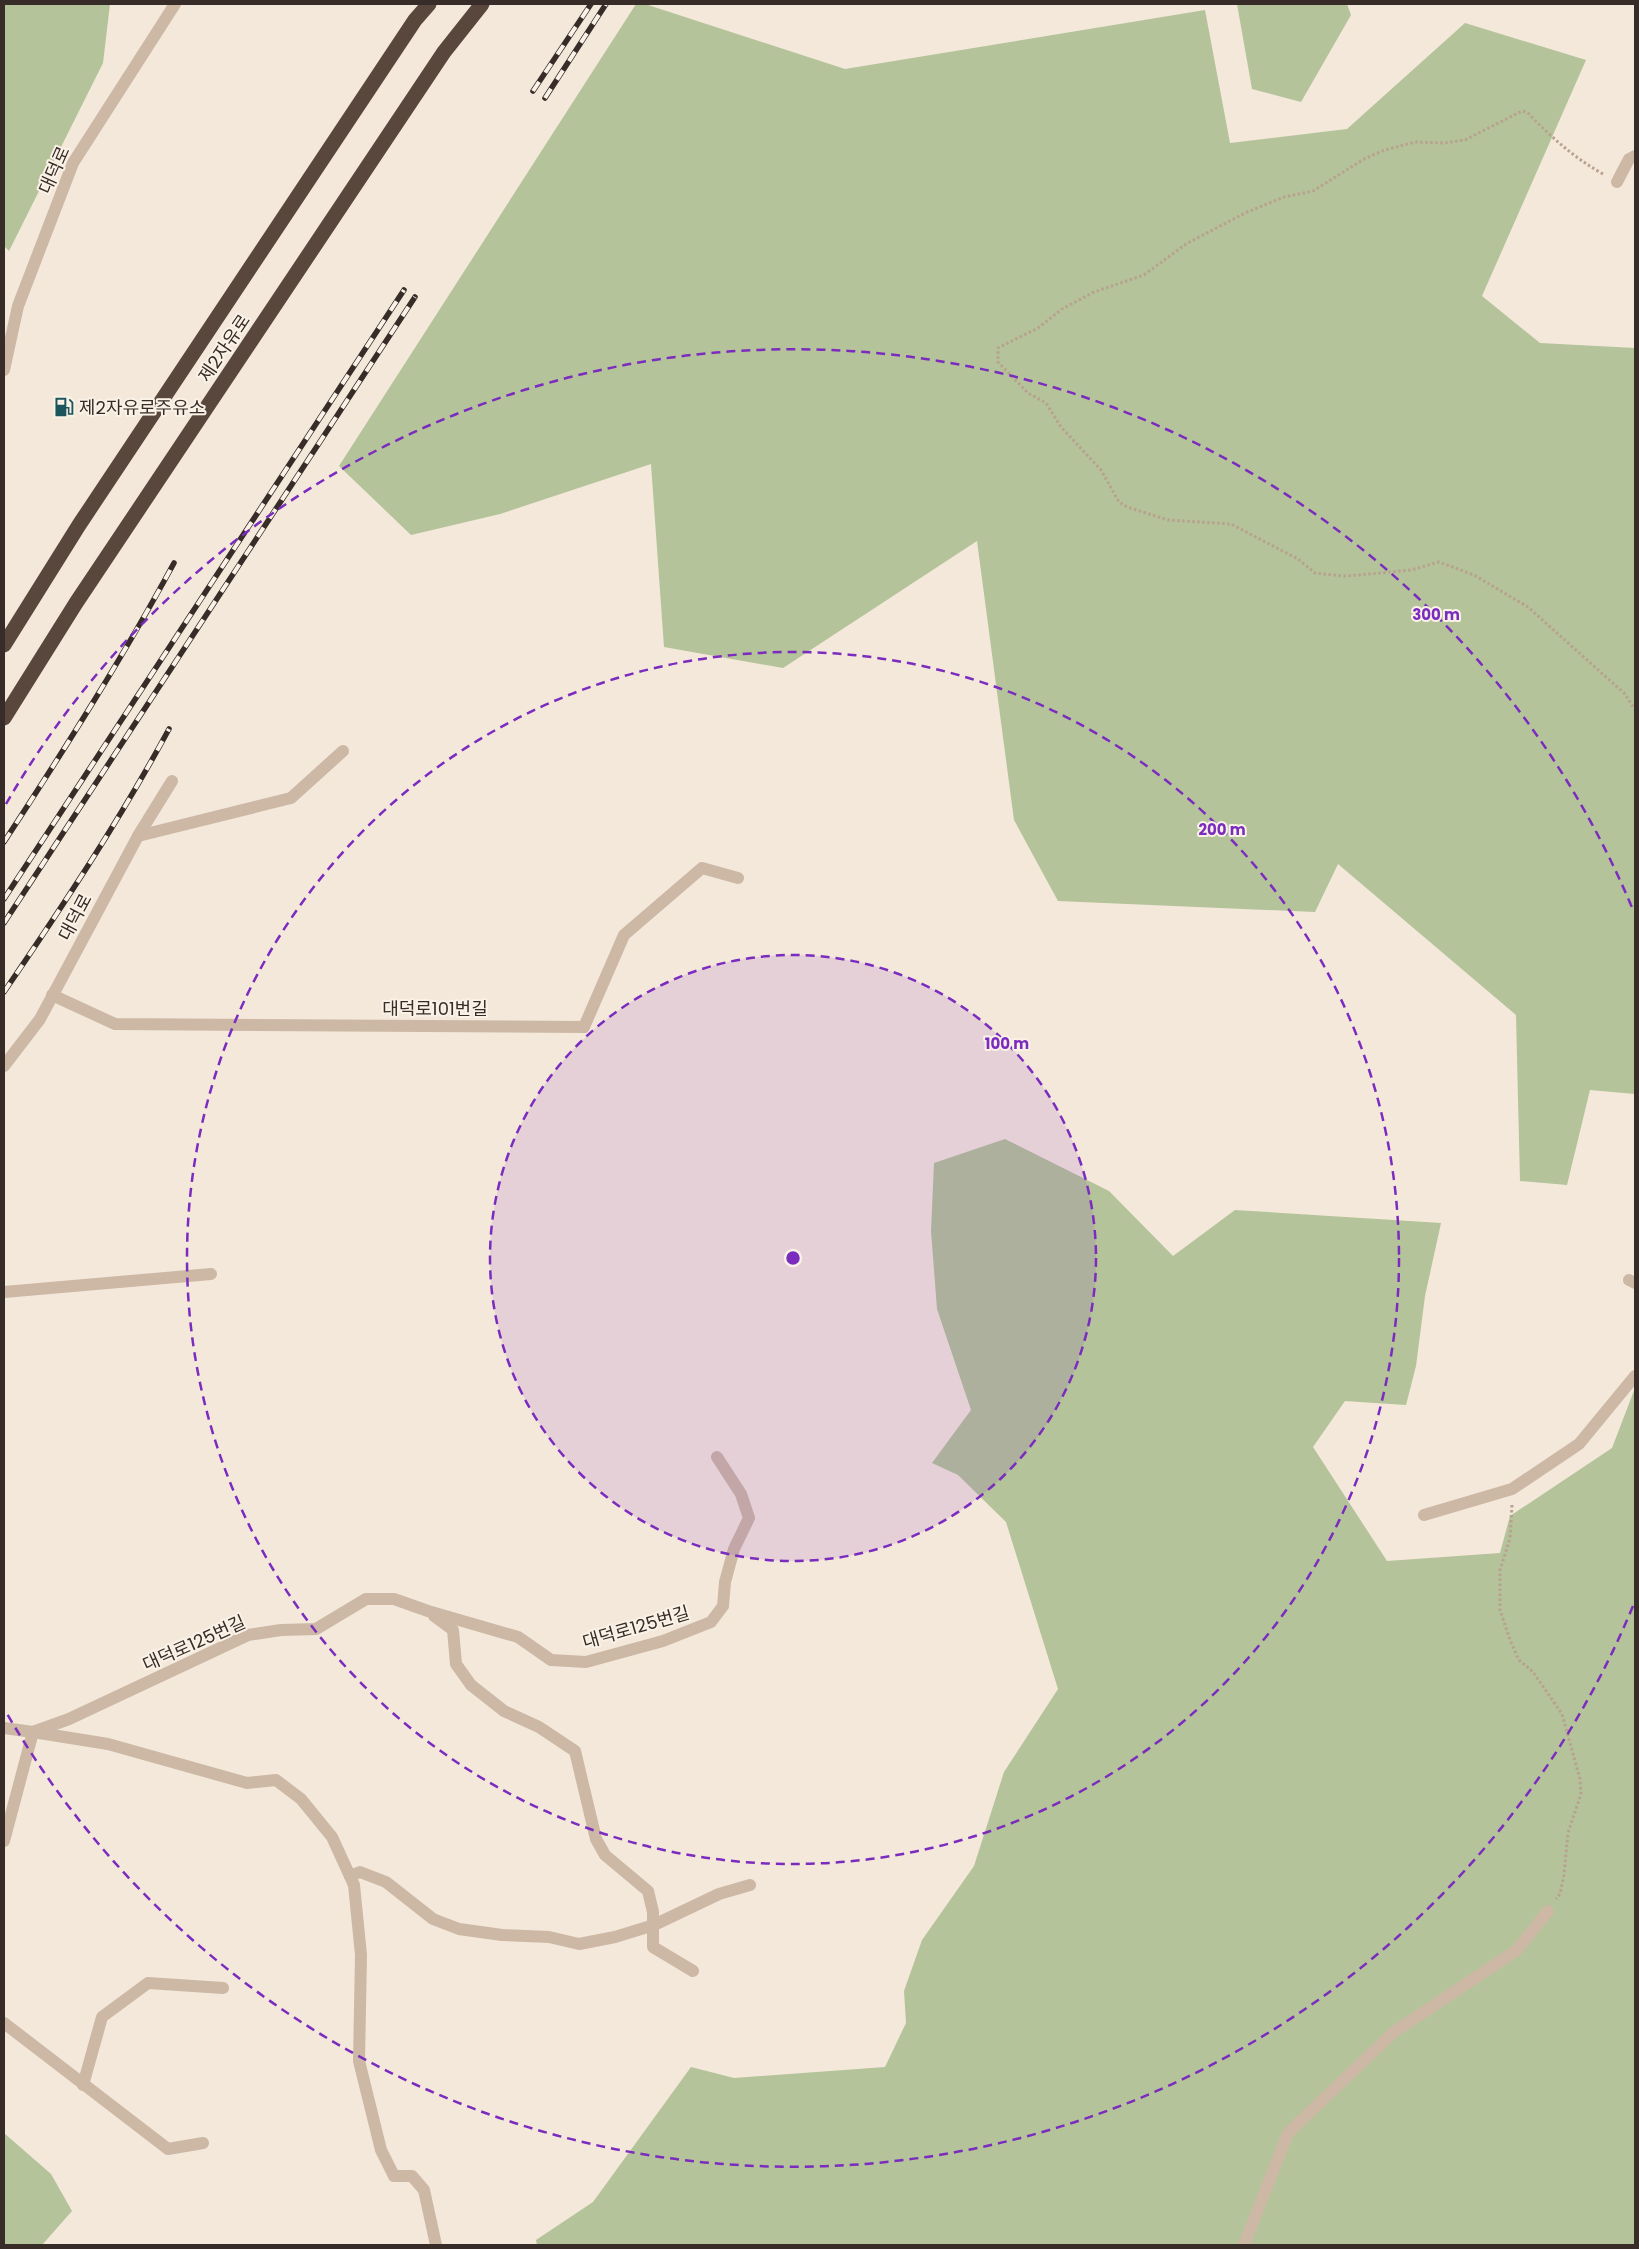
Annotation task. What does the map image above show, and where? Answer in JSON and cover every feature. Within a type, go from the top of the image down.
[{"type":"highway","name":"제2자유로","points":[[4,645],[79,526],[415,20],[429,4]]},
{"type":"highway","name":"제2자유로","points":[[4,718],[76,603],[444,52],[482,4]]},
{"type":"street","name":"대덕로","points":[[4,370],[18,306],[73,163],[175,4]]},
{"type":"street","points":[[1617,182],[1629,159],[1635,156]]},
{"type":"street","points":[[138,836],[291,798],[343,751]]},
{"type":"street","name":"대덕로","points":[[4,1066],[40,1018],[138,836],[172,781]]},
{"type":"street","name":"대덕로101번길","points":[[52,995],[115,1024],[584,1026],[624,935],[702,868],[738,878]]},
{"type":"street","points":[[4,1292],[211,1274]]},
{"type":"street","points":[[1424,1515],[1512,1489],[1579,1444],[1635,1376]]},
{"type":"street","name":"대덕로125번길","points":[[33,1732],[78,1714],[248,1635],[281,1630],[316,1629],[366,1599],[394,1599],[428,1612],[518,1637],[551,1660],[586,1662],[663,1641],[711,1622],[723,1606],[725,1582],[734,1549],[749,1518],[741,1494],[717,1458]]},
{"type":"street","name":"대덕로125번길","points":[[428,1612],[453,1630],[456,1664],[471,1685],[504,1711],[539,1727],[575,1751],[596,1839],[605,1856],[648,1891],[654,1925],[653,1947],[693,1971]]},
{"type":"street","name":"대덕로125번길","points":[[4,1728],[108,1744],[247,1783],[276,1780],[300,1799],[332,1837],[354,1885],[361,1955],[359,2061],[368,2104],[381,2150],[394,2176],[412,2176],[424,2190],[436,2245]]},
{"type":"street","points":[[4,1842],[33,1732]]},
{"type":"street","points":[[350,1876],[360,1872],[386,1882],[433,1919],[459,1929],[502,1935],[549,1937],[579,1944],[615,1937],[654,1925],[719,1894],[750,1885]]},
{"type":"street","points":[[1244,2245],[1288,2132],[1394,2032],[1517,1950],[1548,1911]]},
{"type":"street","points":[[83,2084],[102,2017],[148,1983],[223,1988]]},
{"type":"street","points":[[4,2023],[168,2149],[203,2143]]},
{"type":"path","points":[[1617,182],[1578,160],[1558,144],[1527,112],[1522,111],[1465,140],[1444,143],[1415,142],[1385,150],[1364,159],[1313,191],[1284,197],[1237,217],[1186,244],[1144,275],[1094,292],[1062,308],[1038,328],[998,348],[998,362],[1028,393],[1046,403],[1061,427],[1101,470],[1119,502],[1127,507],[1168,520],[1231,524],[1298,559],[1315,573],[1343,576],[1359,575],[1411,570],[1438,562],[1474,575],[1528,607],[1625,694],[1635,710]]},
{"type":"path","points":[[1512,1489],[1510,1538],[1500,1570],[1500,1610],[1519,1660],[1533,1672],[1562,1714],[1580,1779],[1580,1794],[1568,1833],[1560,1894],[1548,1911]]},
{"type":"green space","points":[[4,4],[110,4],[103,63],[9,251],[4,246]]},
{"type":"green space","points":[[636,4],[645,4],[845,69],[1205,10],[1230,143],[1347,129],[1465,23],[1586,60],[1482,296],[1540,343],[1635,348],[1635,1094],[1590,1090],[1567,1185],[1520,1181],[1516,1015],[1338,864],[1315,912],[1058,901],[1014,820],[977,541],[783,668],[664,647],[651,464],[500,514],[411,535],[339,466]]},
{"type":"green space","points":[[1237,4],[1347,4],[1351,15],[1301,102],[1252,89]]},
{"type":"green space","points":[[1005,1139],[1109,1191],[1173,1256],[1235,1210],[1441,1223],[1425,1296],[1416,1366],[1406,1405],[1345,1401],[1313,1447],[1387,1561],[1500,1553],[1510,1516],[1612,1448],[1635,1388],[1635,2245],[537,2245],[536,2240],[593,2202],[691,2067],[734,2078],[885,2067],[906,2023],[904,1991],[922,1940],[974,1866],[1004,1772],[1058,1689],[1006,1522],[958,1475],[932,1463],[971,1410],[937,1309],[931,1231],[934,1163]]},
{"type":"green space","points":[[4,2133],[51,2174],[72,2211],[42,2245],[4,2245]]},
{"type":"railway","points":[[533,91],[591,4]]},
{"type":"railway","points":[[545,98],[606,4]]},
{"type":"railway","points":[[4,899],[404,290]]},
{"type":"railway","points":[[4,923],[415,297]]},
{"type":"railway","points":[[4,842],[92,704],[174,563]]},
{"type":"railway","points":[[4,992],[111,830],[169,729]]},
{"type":"place","name":"제2자유로주유소","points":[[64,407]]}]
